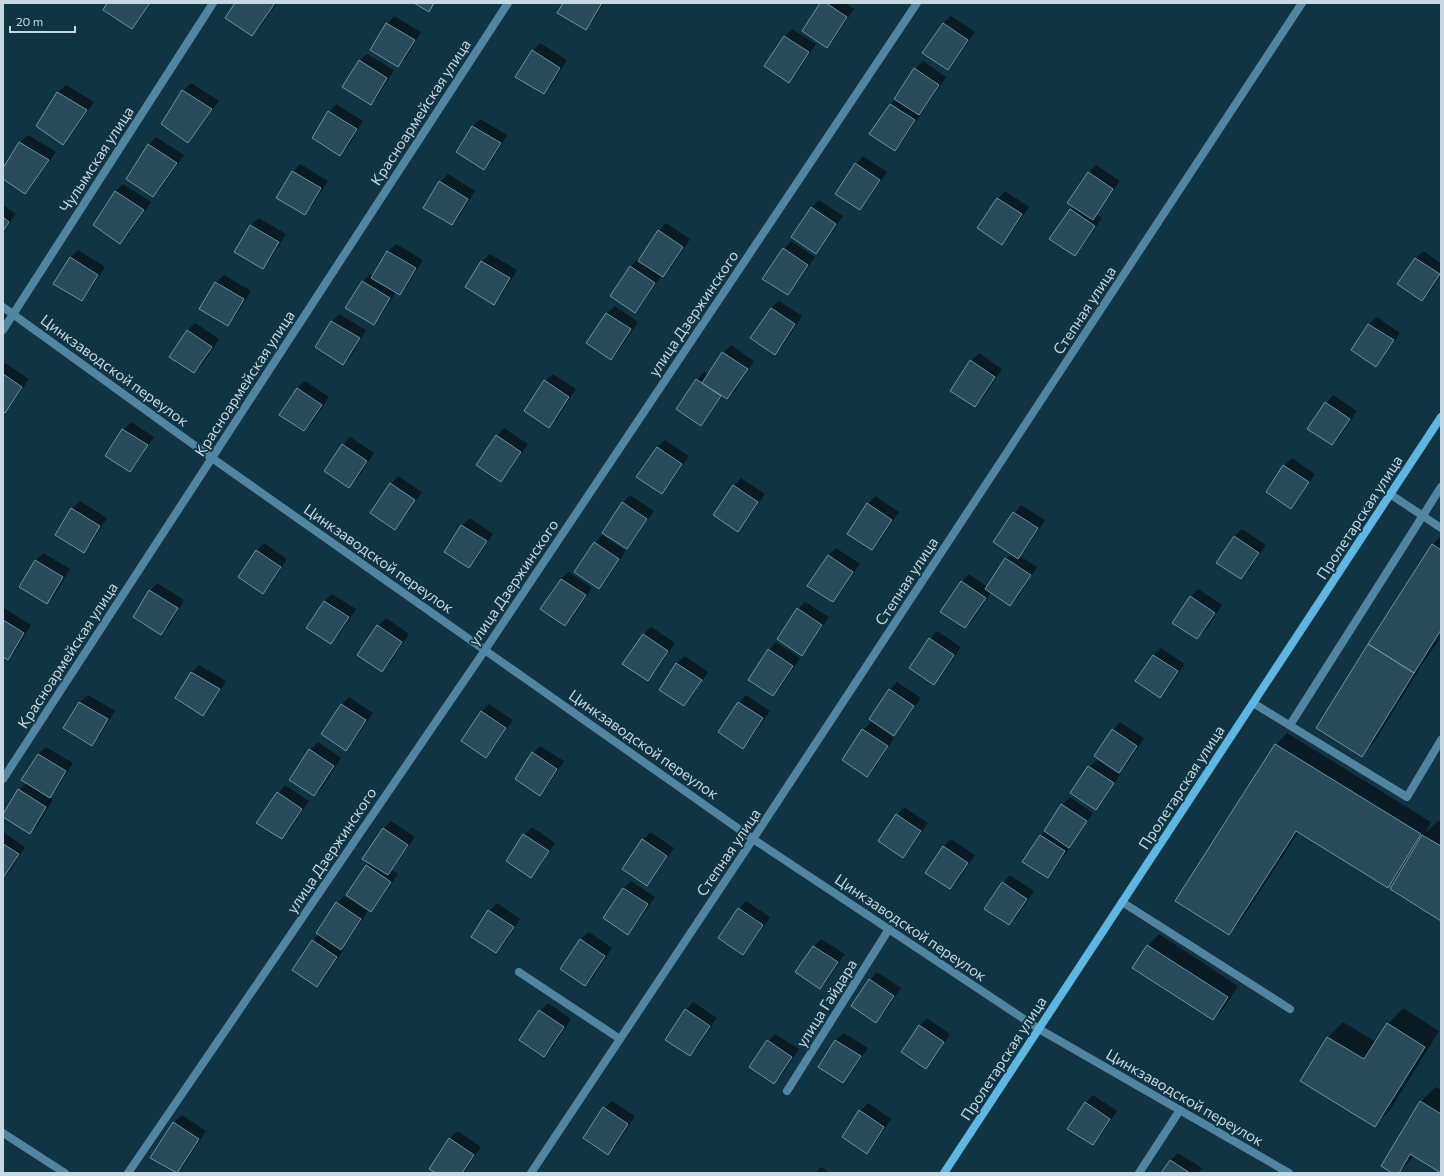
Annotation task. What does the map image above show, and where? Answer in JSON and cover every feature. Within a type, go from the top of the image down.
[{"type":"main road","name":"Пролетарская улица","points":[[944,1173],[1441,417]]},
{"type":"street","name":"Чулымская улица","points":[[3,330],[213,3]]},
{"type":"street","name":"Красноармейская улица","points":[[3,779],[508,3]]},
{"type":"street","name":"улица Дзержинского","points":[[128,1173],[485,650],[917,3]]},
{"type":"street","name":"Степная улица","points":[[530,1173],[753,839],[1302,3]]},
{"type":"street","name":"Цинкзаводской переулок","points":[[3,307],[14,313],[212,458],[753,839],[1039,1029],[1289,1173]]},
{"type":"street","points":[[1290,725],[1441,487]]},
{"type":"street","points":[[1390,494],[1441,528]]},
{"type":"street","points":[[1253,703],[1406,797],[1441,740]]},
{"type":"street","points":[[1122,902],[1290,1009]]},
{"type":"street","name":"улица Гайдара","points":[[787,1091],[889,929]]},
{"type":"street","points":[[519,972],[620,1039]]},
{"type":"street","points":[[1138,1173],[1180,1110]]},
{"type":"street","points":[[3,1133],[64,1173]]},
{"type":"building","points":[[107,3],[150,3],[132,29],[103,10]]},
{"type":"building","points":[[235,3],[275,3],[252,36],[225,18]]},
{"type":"building","points":[[414,3],[434,3],[429,12]]},
{"type":"building","points":[[563,3],[602,3],[586,30],[557,13]]},
{"type":"building","points":[[820,3],[826,3],[847,17],[827,48],[802,31]]},
{"type":"building","points":[[386,23],[415,40],[398,67],[370,50]]},
{"type":"building","points":[[943,23],[968,40],[948,70],[922,53]]},
{"type":"building","points":[[784,36],[809,52],[789,83],[764,66]]},
{"type":"building","points":[[532,50],[560,68],[544,94],[515,77]]},
{"type":"building","points":[[359,60],[387,78],[371,105],[342,87]]},
{"type":"building","points":[[914,68],[939,85],[919,115],[894,99]]},
{"type":"building","points":[[182,90],[212,109],[188,143],[161,124]]},
{"type":"building","points":[[57,92],[87,110],[63,145],[36,126]]},
{"type":"building","points":[[890,104],[915,120],[895,151],[869,134]]},
{"type":"building","points":[[328,111],[357,129],[340,156],[312,138]]},
{"type":"building","points":[[472,126],[501,143],[484,170],[456,152]]},
{"type":"building","points":[[19,142],[49,160],[25,194],[3,179],[3,168]]},
{"type":"building","points":[[148,144],[177,163],[153,197],[126,179]]},
{"type":"building","points":[[855,163],[880,180],[860,210],[835,194]]},
{"type":"building","points":[[292,171],[321,188],[305,215],[276,198]]},
{"type":"building","points":[[1088,172],[1113,189],[1093,220],[1067,203]]},
{"type":"building","points":[[439,181],[468,199],[452,225],[423,208]]},
{"type":"building","points":[[115,191],[144,210],[120,244],[93,225]]},
{"type":"building","points":[[997,198],[1022,214],[1002,245],[977,228]]},
{"type":"building","points":[[811,207],[836,224],[816,254],[791,237]]},
{"type":"building","points":[[1070,209],[1095,226],[1075,256],[1049,239]]},
{"type":"building","points":[[3,217],[9,222],[3,231]]},
{"type":"building","points":[[250,225],[279,242],[263,269],[234,252]]},
{"type":"building","points":[[658,230],[683,247],[663,277],[638,261]]},
{"type":"building","points":[[783,248],[808,265],[788,295],[762,279]]},
{"type":"building","points":[[387,251],[416,268],[400,295],[371,278]]},
{"type":"building","points":[[70,257],[98,275],[82,301],[53,284]]},
{"type":"building","points":[[1415,258],[1440,274],[1422,301],[1397,284]]},
{"type":"building","points":[[481,261],[510,278],[494,305],[465,287]]},
{"type":"building","points":[[630,266],[655,283],[635,313],[610,296]]},
{"type":"building","points":[[362,281],[390,298],[374,325],[345,308]]},
{"type":"building","points":[[215,282],[244,299],[228,326],[199,309]]},
{"type":"building","points":[[771,308],[795,324],[775,355],[750,338]]},
{"type":"building","points":[[606,313],[631,329],[611,360],[586,343]]},
{"type":"building","points":[[331,321],[360,338],[343,365],[315,347]]},
{"type":"building","points":[[1368,324],[1394,340],[1376,367],[1351,350]]},
{"type":"building","points":[[187,330],[212,347],[194,373],[169,357]]},
{"type":"building","points":[[722,352],[748,369],[727,399],[702,383]]},
{"type":"building","points":[[970,360],[995,377],[975,407],[950,391]]},
{"type":"building","points":[[3,374],[22,387],[5,413],[3,412]]},
{"type":"building","points":[[696,379],[721,396],[701,426],[676,409]]},
{"type":"building","points":[[544,380],[569,397],[549,428],[524,411]]},
{"type":"building","points":[[297,388],[322,405],[304,431],[279,415]]},
{"type":"building","points":[[1325,402],[1350,419],[1332,445],[1307,429]]},
{"type":"building","points":[[122,429],[148,445],[130,472],[105,456]]},
{"type":"building","points":[[496,435],[521,452],[501,482],[476,465]]},
{"type":"building","points":[[342,444],[367,461],[349,488],[324,471]]},
{"type":"building","points":[[657,447],[682,464],[662,494],[636,477]]},
{"type":"building","points":[[1283,465],[1309,482],[1291,509],[1266,492]]},
{"type":"building","points":[[390,483],[415,500],[395,530],[370,513]]},
{"type":"building","points":[[733,485],[758,502],[738,532],[713,515]]},
{"type":"building","points":[[622,502],[647,519],[627,549],[602,533]]},
{"type":"building","points":[[867,503],[892,520],[872,550],[847,534]]},
{"type":"building","points":[[71,508],[100,526],[84,553],[55,535]]},
{"type":"building","points":[[1013,512],[1038,528],[1018,559],[993,542]]},
{"type":"building","points":[[461,525],[487,541],[469,568],[444,552]]},
{"type":"building","points":[[1234,536],[1259,553],[1241,579],[1216,563]]},
{"type":"building","points":[[594,542],[619,559],[599,589],[574,572]]},
{"type":"building","points":[[1432,544],[1441,550],[1441,630],[1414,673],[1368,644]]},
{"type":"building","points":[[256,550],[281,567],[263,594],[238,577]]},
{"type":"building","points":[[828,555],[853,572],[833,602],[807,586]]},
{"type":"building","points":[[1005,558],[1031,575],[1010,606],[985,589]]},
{"type":"building","points":[[35,560],[63,577],[47,604],[19,587]]},
{"type":"building","points":[[561,579],[586,595],[565,626],[540,609]]},
{"type":"building","points":[[961,581],[986,598],[965,628],[940,612]]},
{"type":"building","points":[[149,590],[178,608],[161,635],[133,617]]},
{"type":"building","points":[[1190,596],[1215,613],[1197,639],[1172,623]]},
{"type":"building","points":[[324,601],[349,617],[331,644],[306,628]]},
{"type":"building","points":[[797,608],[822,625],[802,656],[777,639]]},
{"type":"building","points":[[3,620],[24,633],[8,660],[3,657]]},
{"type":"building","points":[[377,625],[402,642],[382,672],[357,655]]},
{"type":"building","points":[[643,634],[668,651],[648,681],[622,664]]},
{"type":"building","points":[[929,638],[954,655],[934,685],[909,668]]},
{"type":"building","points":[[1368,644],[1414,673],[1362,757],[1316,728]]},
{"type":"building","points":[[768,649],[793,666],[773,696],[748,680]]},
{"type":"building","points":[[1153,655],[1178,671],[1160,698],[1135,681]]},
{"type":"building","points":[[676,663],[702,680],[684,706],[659,690]]},
{"type":"building","points":[[191,672],[220,689],[203,716],[175,698]]},
{"type":"building","points":[[889,689],[914,706],[894,736],[869,719]]},
{"type":"building","points":[[79,702],[108,719],[92,746],[63,728]]},
{"type":"building","points":[[738,702],[763,718],[743,749],[718,732]]},
{"type":"building","points":[[341,704],[366,720],[346,751],[321,734]]},
{"type":"building","points":[[481,711],[506,728],[486,758],[461,741]]},
{"type":"building","points":[[862,729],[888,746],[867,777],[842,760]]},
{"type":"building","points":[[1112,729],[1137,746],[1119,773],[1094,756]]},
{"type":"building","points":[[1275,744],[1421,834],[1388,888],[1296,831],[1229,935],[1175,901]]},
{"type":"building","points":[[309,749],[334,766],[314,796],[289,780]]},
{"type":"building","points":[[532,752],[557,769],[540,796],[515,779]]},
{"type":"building","points":[[38,754],[66,771],[50,798],[21,780]]},
{"type":"building","points":[[1088,766],[1114,783],[1096,810],[1070,793]]},
{"type":"building","points":[[18,789],[46,807],[30,834],[3,817],[3,814]]},
{"type":"building","points":[[277,792],[302,809],[282,839],[256,823]]},
{"type":"building","points":[[1061,804],[1087,821],[1069,848],[1044,831]]},
{"type":"building","points":[[896,814],[921,831],[903,858],[878,841]]},
{"type":"building","points":[[383,828],[408,845],[388,875],[362,859]]},
{"type":"building","points":[[523,834],[549,851],[531,878],[506,861]]},
{"type":"building","points":[[1040,835],[1065,851],[1048,878],[1022,862]]},
{"type":"building","points":[[1422,835],[1441,846],[1441,921],[1390,889]]},
{"type":"building","points":[[642,839],[667,856],[647,886],[622,869]]},
{"type":"building","points":[[3,844],[19,854],[3,878]]},
{"type":"building","points":[[943,846],[968,863],[950,889],[925,873]]},
{"type":"building","points":[[366,865],[391,882],[371,912],[346,895]]},
{"type":"building","points":[[1002,882],[1027,899],[1009,925],[984,909]]},
{"type":"building","points":[[623,888],[648,904],[628,935],[603,918]]},
{"type":"building","points":[[336,902],[361,919],[341,950],[316,933]]},
{"type":"building","points":[[738,908],[763,925],[743,955],[718,938]]},
{"type":"building","points":[[488,910],[514,927],[496,953],[471,937]]},
{"type":"building","points":[[580,939],[605,956],[585,986],[560,969]]},
{"type":"building","points":[[312,940],[337,957],[317,987],[292,970]]},
{"type":"building","points":[[1147,945],[1228,997],[1213,1020],[1132,968]]},
{"type":"building","points":[[813,946],[838,962],[820,989],[795,972]]},
{"type":"building","points":[[869,979],[894,996],[876,1023],[851,1006]]},
{"type":"building","points":[[685,1009],[710,1026],[690,1056],[665,1040]]},
{"type":"building","points":[[539,1010],[564,1027],[544,1057],[519,1040]]},
{"type":"building","points":[[1387,1023],[1425,1047],[1375,1127],[1300,1081],[1327,1037],[1364,1059]]},
{"type":"building","points":[[919,1025],[944,1042],[926,1069],[901,1052]]},
{"type":"building","points":[[767,1040],[792,1057],[774,1084],[749,1067]]},
{"type":"building","points":[[835,1040],[861,1056],[843,1083],[818,1067]]},
{"type":"building","points":[[1420,1101],[1441,1114],[1441,1173],[1410,1154],[1399,1173],[1392,1173],[1381,1166]]},
{"type":"building","points":[[1085,1102],[1110,1119],[1093,1145],[1067,1129]]},
{"type":"building","points":[[603,1107],[628,1124],[608,1155],[583,1138]]},
{"type":"building","points":[[859,1110],[884,1127],[867,1154],[842,1137]]},
{"type":"building","points":[[173,1122],[199,1139],[177,1173],[150,1158]]},
{"type":"building","points":[[449,1138],[474,1155],[462,1173],[436,1173],[429,1169]]},
{"type":"building","points":[[1170,1160],[1190,1173],[1161,1173]]}]
